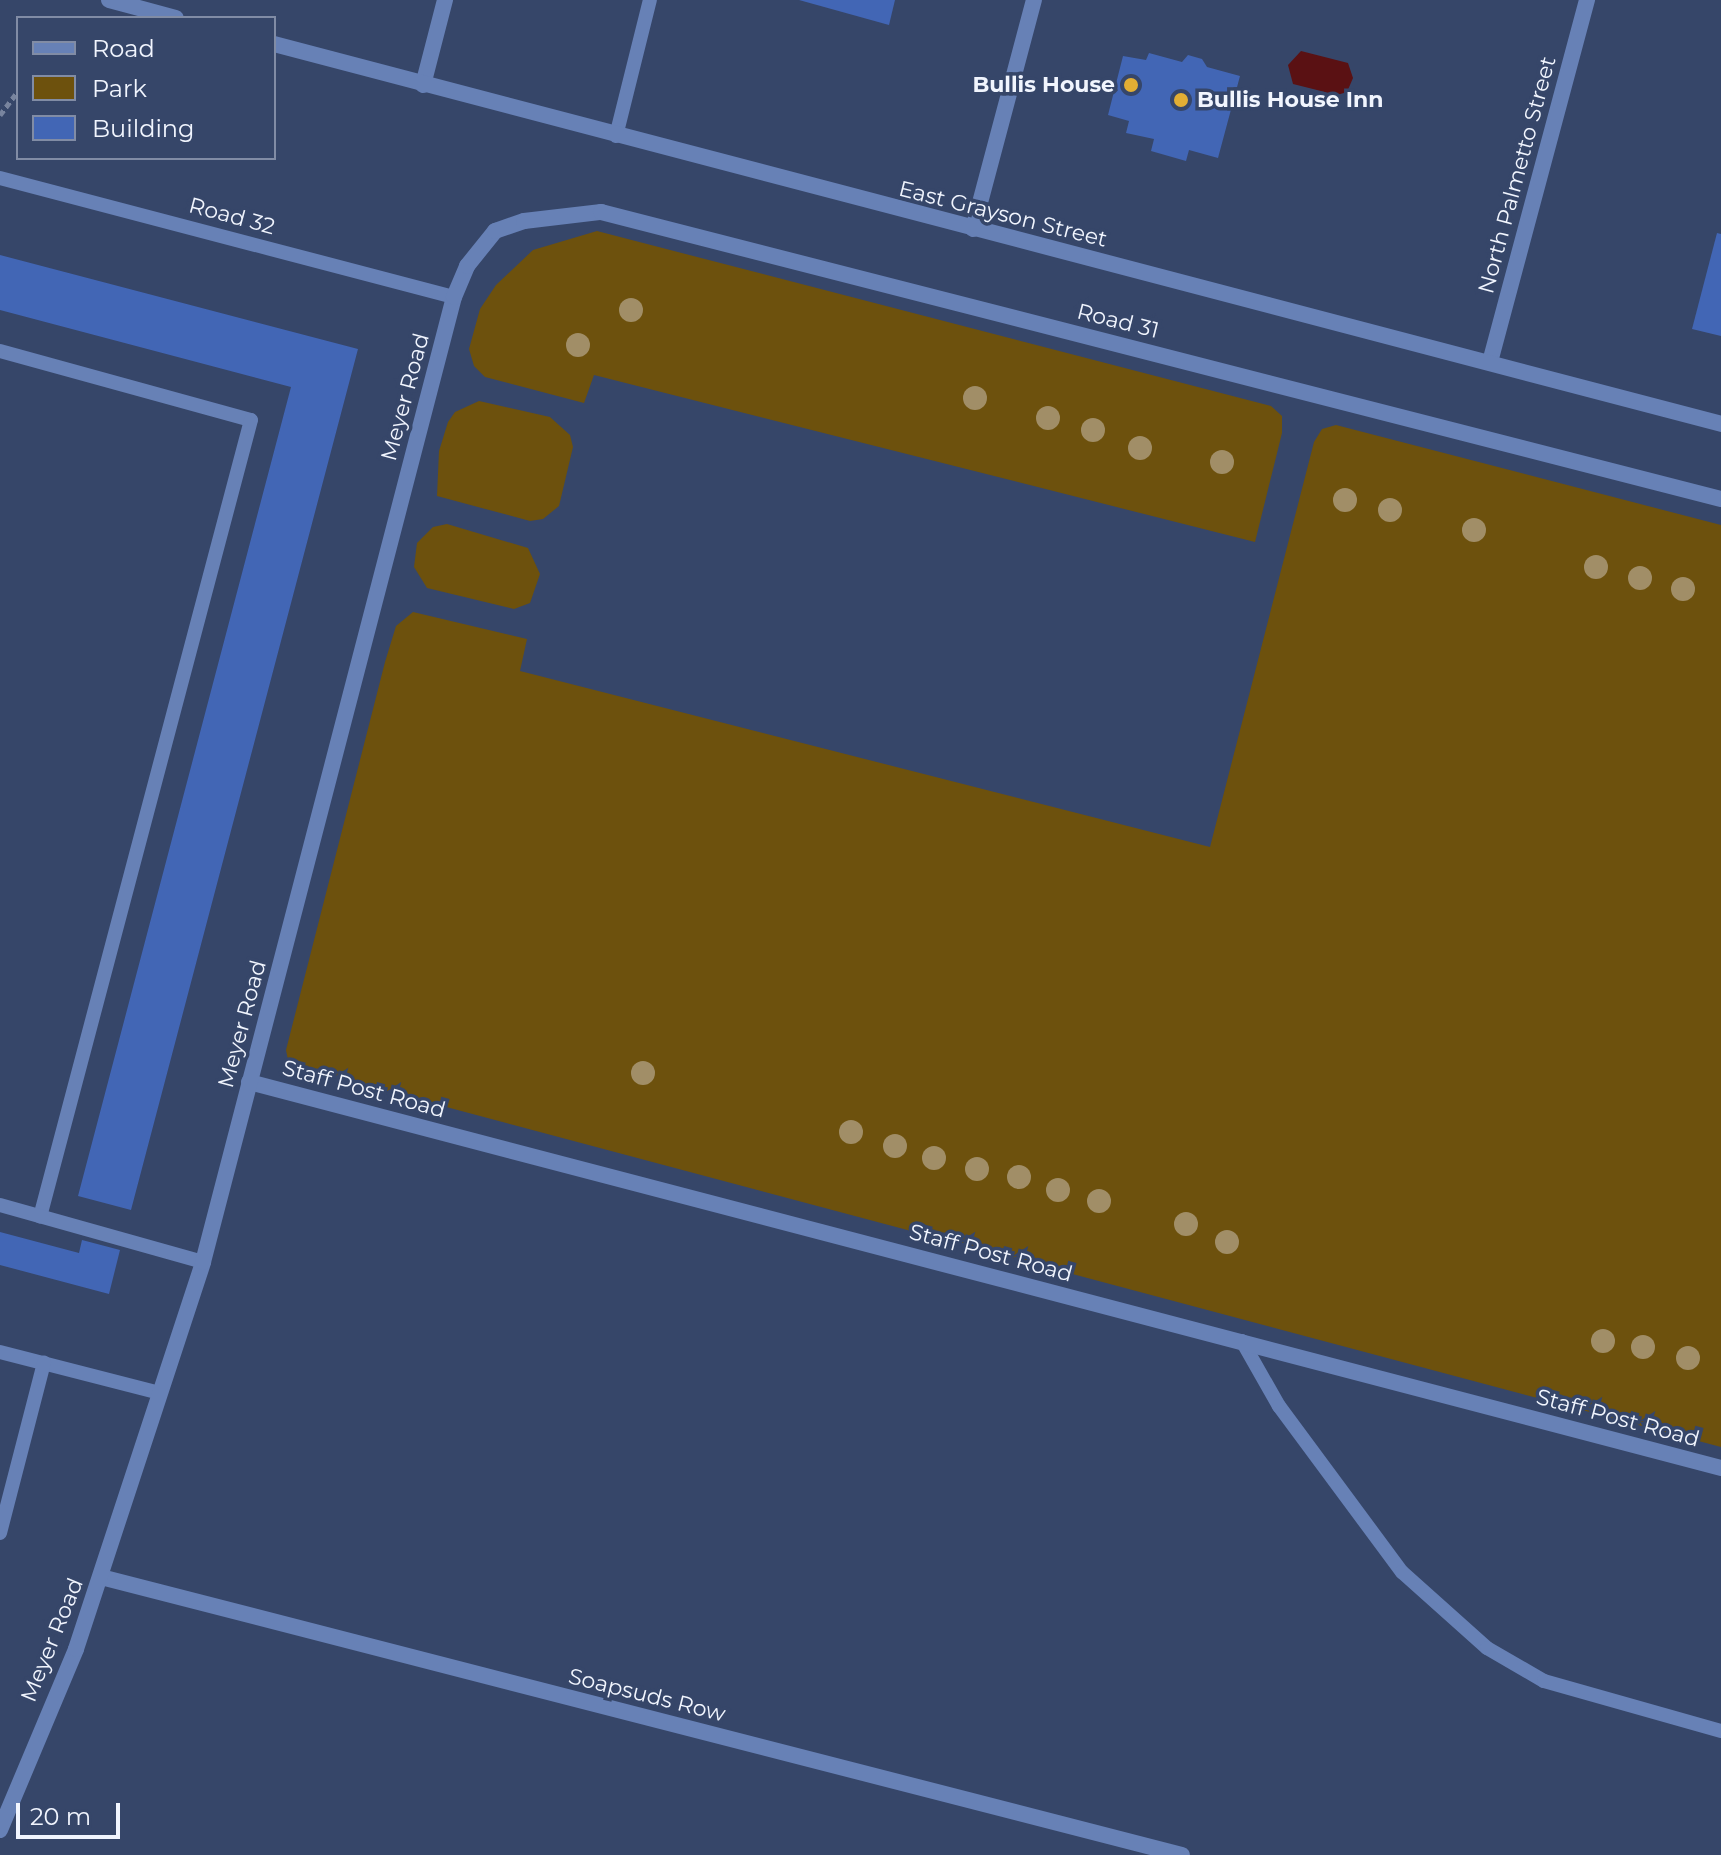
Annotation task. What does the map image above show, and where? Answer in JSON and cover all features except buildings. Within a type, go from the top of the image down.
[{"type":"street","points":[[109,0],[169,16]]},
{"type":"street","points":[[423,85],[445,0]]},
{"type":"street","points":[[973,229],[1034,0]]},
{"type":"street","name":"North Palmetto Street","points":[[1490,362],[1587,0]]},
{"type":"street","name":"East Grayson Street","points":[[276,45],[1721,424]]},
{"type":"street","name":"Road 31","points":[[503,228],[524,221],[601,212],[1721,499]]},
{"type":"street","name":"Meyer Road","points":[[0,1830],[101,1577],[203,1262],[454,297],[467,266],[503,228]]},
{"type":"street","name":"Staff Post Road","points":[[249,1082],[1721,1468]]},
{"type":"street","name":"Soapsuds Row","points":[[101,1577],[1182,1855]]},
{"type":"lane","points":[[616,136],[650,0]]},
{"type":"lane","name":"Road 32","points":[[0,178],[454,297]]},
{"type":"lane","points":[[0,351],[251,420],[40,1217]]},
{"type":"lane","points":[[0,1205],[203,1262]]},
{"type":"lane","points":[[1242,1341],[1279,1406],[1402,1572],[1487,1648],[1544,1681],[1721,1731]]},
{"type":"lane","points":[[0,1352],[160,1393]]},
{"type":"lane","points":[[0,1533],[44,1363]]},
{"type":"path","points":[[0,115],[16,94]]},
{"type":"green space","points":[[597,231],[1271,406],[1282,416],[1282,433],[1255,542],[594,375],[584,403],[485,377],[474,366],[469,349],[480,309],[496,285],[533,250]]},
{"type":"green space","points":[[479,401],[550,417],[570,435],[573,447],[559,506],[543,519],[530,521],[437,496],[439,451],[448,422],[455,412]]},
{"type":"green space","points":[[1336,425],[1721,525],[1721,1447],[289,1065],[286,1050],[385,662],[396,626],[413,612],[527,639],[520,671],[1210,847],[1314,442],[1322,429]]},
{"type":"green space","points":[[447,524],[528,548],[540,574],[530,603],[514,609],[427,588],[414,567],[417,543],[433,527]]},
{"type":"shaded area","points":[[1301,51],[1348,63],[1353,78],[1347,92],[1337,95],[1293,84],[1288,65]]},
{"type":"place","name":"Bullis House","points":[[1131,85]]},
{"type":"place","name":"Bullis House Inn","points":[[1181,100]]}]
